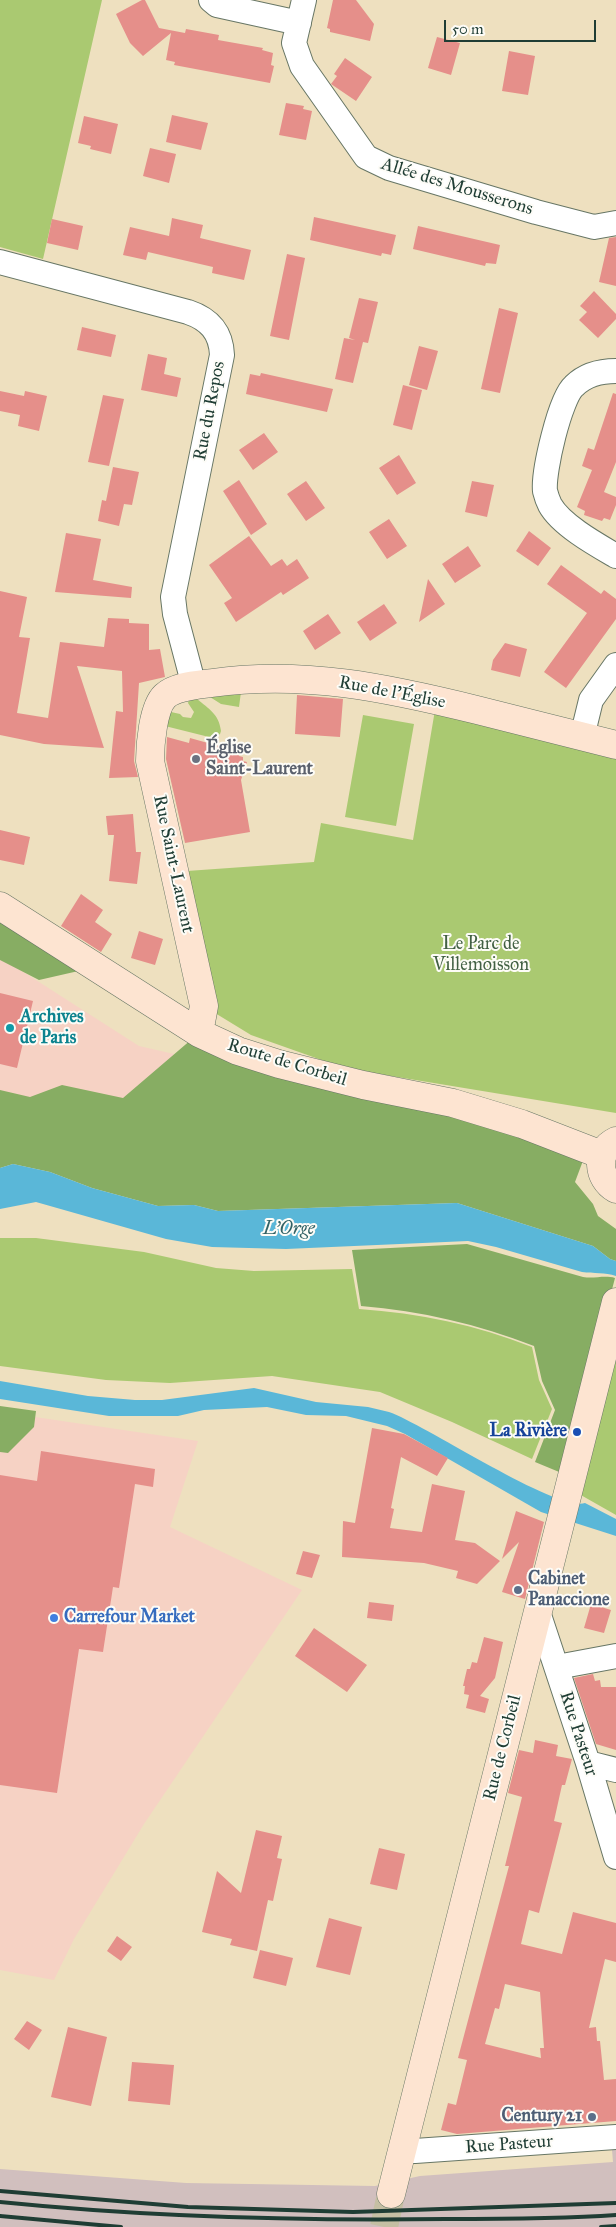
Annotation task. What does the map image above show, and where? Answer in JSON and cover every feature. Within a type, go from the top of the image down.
[{"type":"main road","name":"Rue de l'Église","points":[[165,696],[194,686],[239,679],[278,677],[328,680],[415,695],[616,745]]},
{"type":"main road","name":"Rue Saint-Laurent","points":[[165,696],[159,705],[153,728],[150,761],[204,1006],[199,1033]]},
{"type":"main road","name":"Route de Corbeil","points":[[0,906],[199,1033],[238,1050],[279,1064],[364,1085],[453,1103],[609,1148]]},
{"type":"main road","points":[[609,1148],[602,1173],[606,1182],[616,1189]]},
{"type":"main road","name":"Rue de Corbeil","points":[[391,2194],[616,1302]]},
{"type":"street","points":[[211,0],[217,5],[296,33],[304,0]]},
{"type":"street","name":"Allée des Mousserons","points":[[296,33],[302,66],[366,157],[389,168],[536,212],[605,225]]},
{"type":"street","name":"Rue du Repos","points":[[0,262],[195,314],[211,325],[219,336],[222,355],[173,597],[175,614],[194,686]]},
{"type":"street","points":[[616,371],[604,371],[588,377],[574,386],[562,404],[545,477],[545,492],[557,516],[616,556]]},
{"type":"street","points":[[582,737],[591,700],[616,665]]},
{"type":"street","name":"Rue Pasteur","points":[[538,1612],[588,1763],[616,1857]]},
{"type":"street","points":[[557,1667],[616,1656]]},
{"type":"street","points":[[588,1763],[616,1770]]},
{"type":"street","name":"Rue Pasteur","points":[[401,2151],[616,2137]]},
{"type":"shaded area","points":[[0,957],[139,1046],[196,1059],[232,1075],[0,1137]]},
{"type":"shaded area","points":[[35,1417],[198,1441],[170,1527],[302,1590],[144,1824],[74,1939],[54,1980],[0,1970],[0,1452],[8,1452],[34,1427]]},
{"type":"shaded area","points":[[612,2150],[616,2150],[616,2227],[0,2227],[0,2169],[186,2183],[375,2186],[420,2176],[613,2162]]},
{"type":"green space","points":[[0,0],[102,0],[43,259],[0,247]]},
{"type":"green space","points":[[241,692],[239,707],[221,704],[210,697]]},
{"type":"green space","points":[[197,699],[213,712],[218,720],[221,731],[220,734],[213,738],[165,726],[169,709],[171,712],[180,714],[183,717],[191,718],[194,712],[188,703],[189,700]]},
{"type":"green space","name":"Le Parc de Villemoisson","points":[[435,710],[616,756],[616,1113],[373,1073],[330,1063],[251,1035],[215,1013],[187,871],[314,862],[321,823],[413,840]]},
{"type":"green space","points":[[363,715],[414,724],[396,826],[345,817]]},
{"type":"green space","points":[[0,906],[96,967],[39,980],[0,960]]},
{"type":"green space","points":[[199,1033],[587,1150],[575,1182],[593,1204],[598,1216],[616,1229],[616,1261],[610,1259],[593,1246],[457,1203],[218,1211],[194,1205],[158,1206],[92,1188],[50,1172],[13,1164],[0,1168],[0,1090],[30,1097],[62,1085],[123,1098]]},
{"type":"green space","points":[[0,1238],[36,1238],[144,1252],[216,1268],[254,1271],[352,1269],[359,1309],[447,1321],[490,1332],[532,1347],[539,1380],[552,1409],[532,1459],[452,1422],[380,1392],[272,1376],[170,1383],[106,1380],[0,1366]]},
{"type":"green space","points":[[467,1244],[583,1277],[615,1278],[564,1474],[535,1462],[555,1410],[542,1381],[534,1346],[492,1331],[449,1320],[405,1311],[361,1306],[352,1250]]},
{"type":"green space","points":[[616,1353],[616,1515],[579,1494]]},
{"type":"green space","points":[[0,1406],[36,1411],[34,1427],[8,1453],[0,1452]]},
{"type":"water","name":"L'Orge","points":[[13,1164],[50,1172],[92,1188],[158,1206],[194,1205],[218,1211],[457,1203],[593,1246],[610,1259],[616,1261],[616,1276],[582,1272],[496,1247],[468,1241],[286,1249],[212,1247],[166,1239],[36,1202],[0,1209],[0,1168]]},
{"type":"water","points":[[0,1381],[88,1396],[135,1400],[162,1400],[254,1388],[316,1402],[368,1407],[389,1412],[520,1482],[570,1502],[585,1503],[616,1519],[616,1536],[541,1512],[405,1434],[387,1426],[346,1416],[306,1415],[267,1407],[204,1410],[178,1416],[109,1416],[0,1399]]},
{"type":"building","points":[[145,0],[159,28],[185,33],[186,29],[219,35],[218,40],[263,48],[262,50],[273,53],[271,65],[274,66],[270,83],[174,65],[175,62],[166,60],[171,33],[143,56],[130,43],[116,14]]},
{"type":"building","points":[[333,0],[356,0],[374,24],[370,41],[330,32],[330,29],[327,28]]},
{"type":"building","points":[[437,37],[460,43],[451,75],[428,68]]},
{"type":"building","points":[[509,51],[535,56],[528,95],[502,91]]},
{"type":"building","points":[[345,58],[372,77],[356,101],[331,84],[337,76],[334,74]]},
{"type":"building","points":[[286,103],[304,106],[303,109],[312,111],[306,140],[279,135]]},
{"type":"building","points":[[172,115],[208,123],[201,150],[166,142]]},
{"type":"building","points":[[84,116],[118,124],[111,154],[90,149],[91,146],[78,143]]},
{"type":"building","points":[[150,148],[176,154],[169,183],[143,176]]},
{"type":"building","points":[[314,217],[396,235],[391,255],[382,253],[381,256],[310,240]]},
{"type":"building","points":[[172,218],[203,225],[200,238],[251,250],[244,280],[212,273],[213,267],[148,252],[146,260],[123,255],[130,227],[169,236]]},
{"type":"building","points":[[52,219],[83,226],[78,250],[47,243]]},
{"type":"building","points":[[418,226],[500,245],[496,264],[486,263],[485,266],[413,249]]},
{"type":"building","points":[[616,237],[616,286],[599,282],[609,238]]},
{"type":"building","points":[[287,254],[305,258],[289,340],[270,336]]},
{"type":"building","points":[[594,291],[616,314],[616,319],[598,338],[579,320],[587,312],[580,306]]},
{"type":"building","points":[[359,298],[378,302],[368,343],[363,342],[353,383],[335,379],[344,338],[355,340],[349,338]]},
{"type":"building","points":[[499,308],[518,313],[500,393],[481,389]]},
{"type":"building","points":[[82,327],[116,335],[111,357],[77,350]]},
{"type":"building","points":[[419,346],[438,351],[427,390],[409,385]]},
{"type":"building","points":[[148,354],[167,358],[164,374],[181,378],[177,397],[141,390]]},
{"type":"building","points":[[261,373],[333,389],[327,412],[246,394],[250,374],[260,376]]},
{"type":"building","points":[[403,385],[422,390],[412,430],[393,425]]},
{"type":"building","points":[[0,391],[24,396],[25,391],[47,396],[39,431],[18,426],[20,415],[0,411]]},
{"type":"building","points":[[613,393],[616,394],[616,462],[604,492],[616,497],[616,505],[610,520],[604,518],[602,521],[584,515],[585,511],[577,507],[592,470],[582,466],[588,448],[594,450]]},
{"type":"building","points":[[103,395],[124,399],[109,466],[88,462]]},
{"type":"building","points":[[264,433],[278,452],[253,470],[239,450]]},
{"type":"building","points":[[399,455],[416,483],[397,495],[379,468]]},
{"type":"building","points":[[113,467],[139,472],[132,505],[124,504],[119,526],[98,521],[102,500],[106,501]]},
{"type":"building","points":[[239,480],[267,524],[251,535],[223,491]]},
{"type":"building","points":[[306,481],[325,508],[306,521],[287,494]]},
{"type":"building","points":[[472,481],[494,485],[487,517],[465,512]]},
{"type":"building","points":[[389,519],[407,546],[387,559],[369,532]]},
{"type":"building","points":[[529,531],[551,548],[538,566],[516,551]]},
{"type":"building","points":[[66,533],[101,539],[93,580],[132,587],[131,598],[55,592]]},
{"type":"building","points":[[249,536],[271,566],[282,559],[287,566],[297,559],[309,578],[283,595],[281,592],[236,622],[224,603],[232,598],[209,565]]},
{"type":"building","points":[[468,546],[481,566],[455,583],[442,564]]},
{"type":"building","points":[[561,565],[601,594],[604,590],[616,599],[616,619],[566,688],[544,672],[587,613],[547,584]]},
{"type":"building","points":[[428,579],[445,604],[419,622]]},
{"type":"building","points":[[0,591],[27,597],[19,637],[30,638],[17,713],[48,718],[60,642],[104,647],[108,618],[129,619],[129,623],[149,624],[149,650],[160,649],[165,677],[139,683],[134,761],[138,777],[109,778],[116,711],[123,712],[122,671],[77,666],[104,748],[44,744],[0,735]]},
{"type":"building","points":[[384,604],[397,623],[370,641],[357,622]]},
{"type":"building","points":[[328,614],[341,633],[315,650],[303,631]]},
{"type":"building","points":[[505,643],[527,649],[520,677],[491,670],[493,660]]},
{"type":"building","points":[[297,695],[343,699],[340,737],[295,734]]},
{"type":"building","points":[[167,737],[189,743],[190,738],[240,752],[239,756],[243,757],[243,761],[247,762],[241,780],[250,832],[185,843],[166,759]]},
{"type":"building","points":[[133,814],[136,852],[141,852],[137,884],[109,881],[114,835],[108,835],[106,816]]},
{"type":"building","points":[[0,830],[30,837],[24,865],[0,860]]},
{"type":"building","points":[[81,894],[103,910],[95,922],[112,934],[101,952],[61,926]]},
{"type":"building","points":[[139,931],[163,939],[155,965],[131,958]]},
{"type":"building","name":"Archives de Paris","points":[[0,993],[33,1001],[17,1068],[0,1064]]},
{"type":"building","points":[[372,1428],[404,1434],[448,1458],[437,1476],[401,1457],[391,1508],[394,1509],[390,1528],[422,1532],[432,1484],[465,1491],[455,1540],[475,1543],[500,1561],[477,1584],[456,1578],[458,1571],[424,1563],[342,1557],[343,1521],[355,1523]]},
{"type":"building","name":"Carrefour Market","points":[[41,1451],[155,1469],[153,1487],[135,1484],[119,1588],[113,1587],[103,1652],[79,1649],[57,1793],[0,1785],[0,1475],[37,1481]]},
{"type":"building","points":[[516,1511],[544,1522],[525,1599],[502,1592],[519,1542],[502,1559]]},
{"type":"building","points":[[303,1551],[320,1555],[312,1578],[296,1574]]},
{"type":"building","points":[[369,1602],[394,1605],[392,1621],[367,1618]]},
{"type":"building","points":[[591,1604],[611,1610],[604,1633],[584,1628]]},
{"type":"building","points":[[314,1628],[367,1665],[347,1692],[295,1656]]},
{"type":"building","points":[[484,1637],[503,1642],[495,1678],[480,1696],[489,1699],[485,1713],[466,1708],[469,1695],[464,1694],[465,1686],[463,1686],[467,1669],[470,1669],[472,1662],[477,1663]]},
{"type":"building","points":[[593,1674],[595,1681],[600,1680],[601,1687],[616,1687],[616,1750],[596,1744],[574,1678]]},
{"type":"building","points":[[535,1740],[558,1745],[556,1756],[572,1759],[565,1785],[562,1785],[554,1821],[562,1823],[539,1913],[529,1910],[521,1944],[562,1954],[573,1912],[616,1923],[616,1962],[605,1959],[589,2028],[596,2027],[597,2041],[600,2041],[604,2080],[616,2079],[616,2121],[457,2134],[441,2130],[448,2103],[456,2105],[467,2060],[458,2058],[509,1866],[505,1866],[522,1797],[508,1793],[519,1750],[533,1753]],"holes":[[[505,1984],[540,1992],[544,2048],[540,2048],[541,2058],[485,2044],[495,2008],[499,2009]]]},
{"type":"building","points":[[256,1830],[282,1836],[277,1858],[282,1859],[273,1901],[268,1900],[257,1951],[230,1945],[232,1939],[202,1932],[217,1871],[241,1893]]},
{"type":"building","points":[[379,1848],[405,1854],[397,1890],[370,1884]]},
{"type":"building","points":[[329,1918],[362,1927],[350,1975],[316,1967]]},
{"type":"building","points":[[117,1936],[132,1947],[121,1961],[107,1951]]},
{"type":"building","points":[[260,1950],[293,1958],[286,1986],[253,1978]]},
{"type":"building","points":[[27,2021],[42,2030],[29,2050],[14,2039]]},
{"type":"building","points":[[68,2027],[107,2037],[91,2106],[51,2097]]},
{"type":"building","points":[[132,2062],[174,2065],[170,2105],[128,2101]]},
{"type":"tunnel","points":[[384,2227],[391,2194]]},
{"type":"railway","points":[[0,2191],[188,2207],[353,2212],[616,2203]]},
{"type":"railway","points":[[0,2202],[111,2211],[223,2217],[510,2219],[616,2215]]},
{"type":"railway","points":[[0,2216],[121,2227]]},
{"type":"railway","points":[[601,2227],[616,2226]]},
{"type":"place","name":"Église Saint-Laurent","points":[[196,759]]},
{"type":"place","name":"Archives de Paris","points":[[10,1028]]},
{"type":"place","name":"La Rivière","points":[[577,1432]]},
{"type":"place","name":"Cabinet Panaccione","points":[[518,1590]]},
{"type":"place","name":"Carrefour Market","points":[[54,1618]]},
{"type":"place","name":"Century 21","points":[[592,2117]]}]
